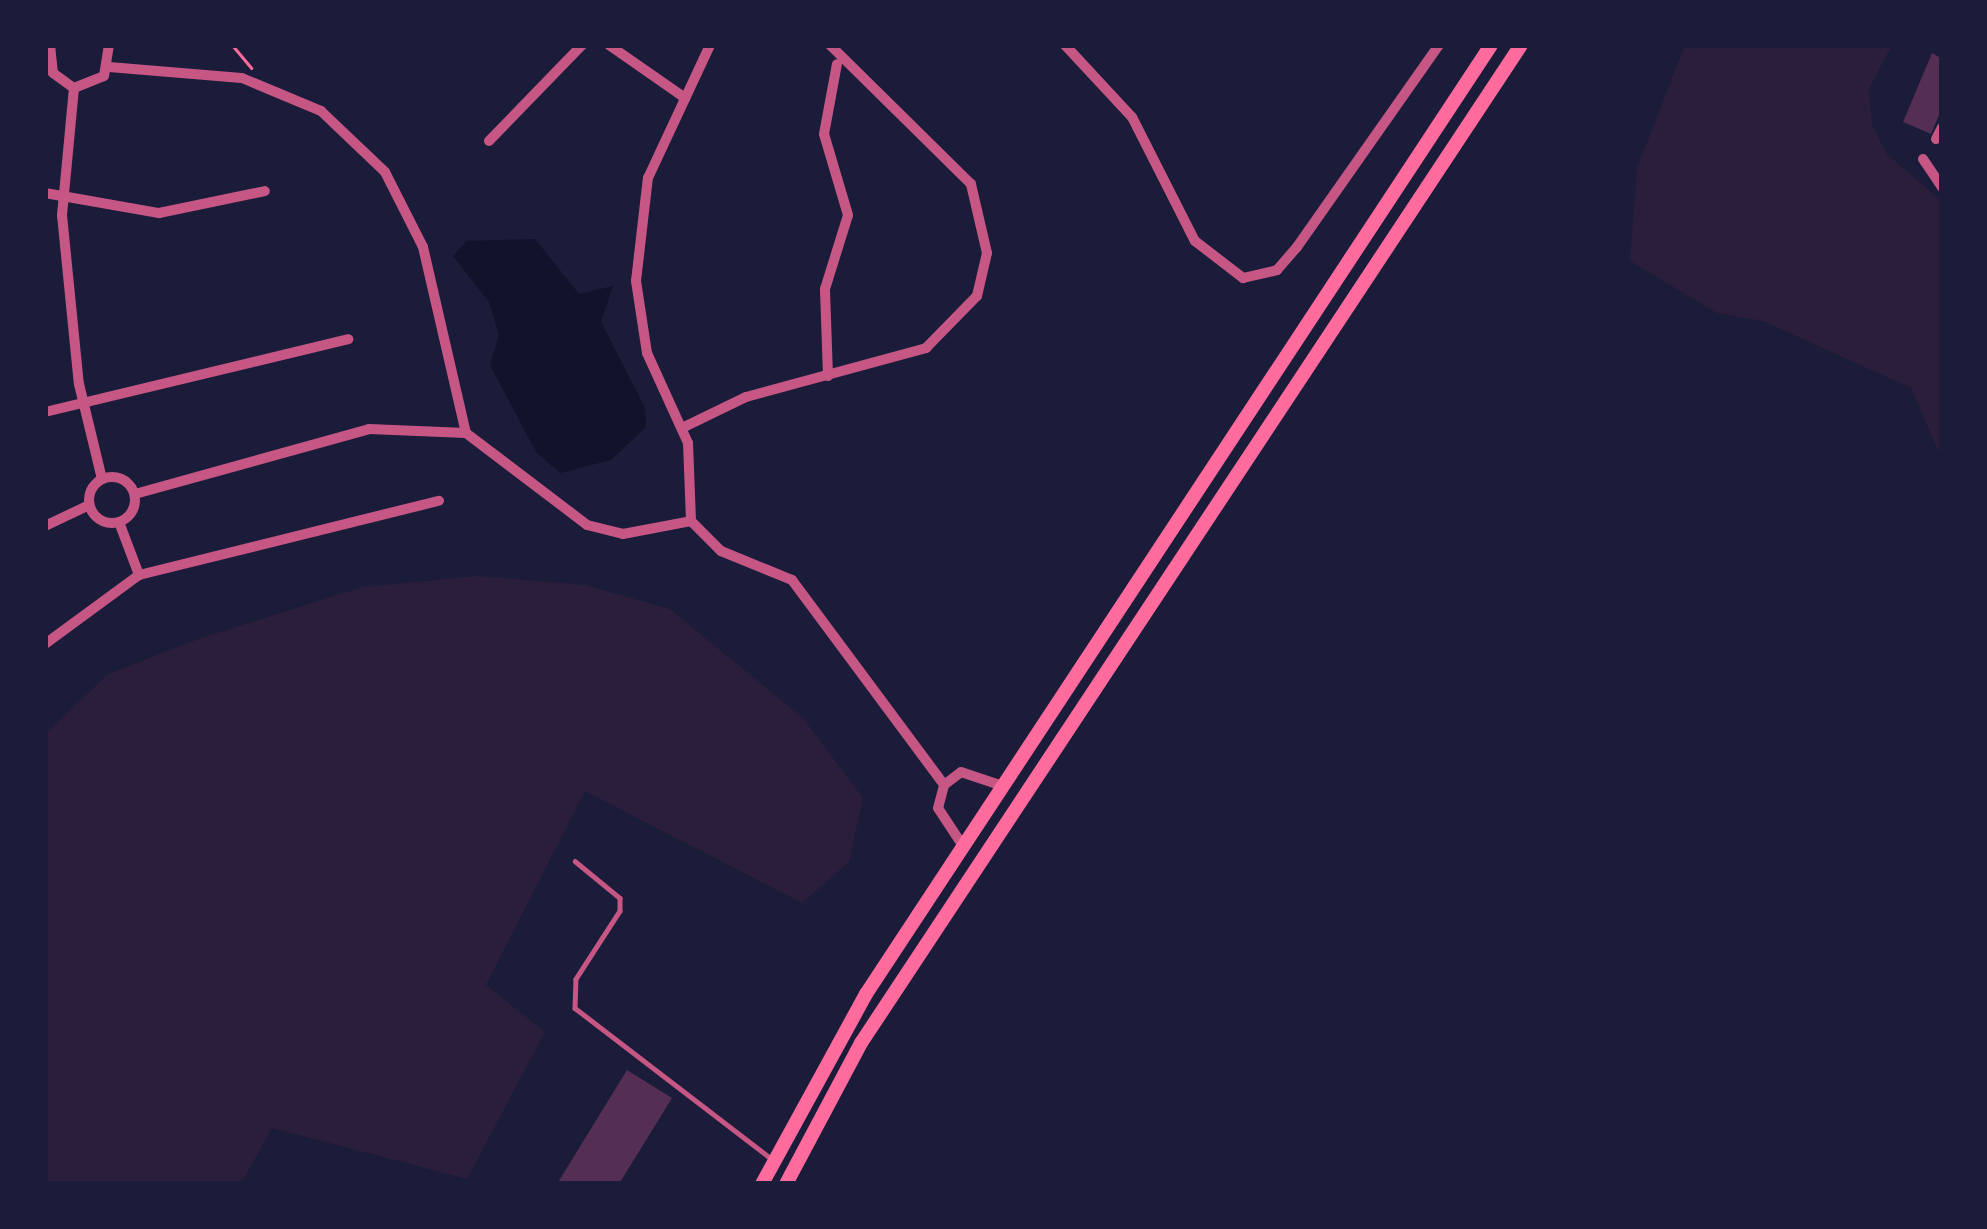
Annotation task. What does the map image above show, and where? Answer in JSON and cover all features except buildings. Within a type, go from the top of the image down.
[{"type":"main road","points":[[761,1184],[963,846],[1491,45]]},
{"type":"main road","points":[[786,1184],[836,1085],[1521,45]]},
{"type":"main road","points":[[987,811],[1007,823]]},
{"type":"street","points":[[50,45],[53,74],[74,88]]},
{"type":"street","points":[[109,45],[109,67]]},
{"type":"street","points":[[489,141],[582,45]]},
{"type":"street","points":[[609,45],[686,98]]},
{"type":"street","points":[[710,45],[648,178],[636,281],[647,352],[682,428],[691,521],[721,551],[792,580],[944,785]]},
{"type":"street","points":[[682,428],[828,376],[926,348],[976,296],[987,253],[971,184],[838,64],[830,45]]},
{"type":"street","points":[[1065,45],[1132,117],[1195,241],[1243,278],[1277,270],[1297,248],[1438,45]]},
{"type":"street","points":[[828,376],[825,289],[848,214],[824,134],[838,64]]},
{"type":"street","points":[[74,88],[109,67],[253,82],[321,111],[385,172],[423,247],[466,434]]},
{"type":"street","points":[[45,526],[89,505],[102,479],[81,398],[62,197],[74,88]]},
{"type":"street","points":[[1923,158],[1942,188]]},
{"type":"street","points":[[45,193],[159,213],[265,191]]},
{"type":"street","points":[[45,412],[81,398],[348,339]]},
{"type":"street","points":[[102,479],[135,494],[369,428],[466,434],[587,525],[623,534],[691,521]]},
{"type":"street","points":[[119,522],[135,494]]},
{"type":"street","points":[[45,644],[139,574],[439,501]]},
{"type":"street","points":[[89,505],[119,522],[139,574]]},
{"type":"street","points":[[963,846],[938,808],[944,785],[961,772],[1003,786]]},
{"type":"lane","points":[[575,861],[620,911],[576,979],[575,1008],[772,1159]]},
{"type":"path","points":[[232,45],[253,82]]},
{"type":"shaded area","points":[[1685,45],[1892,45],[1869,89],[1872,125],[1887,154],[1942,202],[1942,460],[1911,388],[1763,321],[1717,313],[1630,261],[1637,168]]},
{"type":"shaded area","points":[[535,239],[579,294],[613,286],[601,322],[645,408],[646,427],[611,460],[560,473],[536,452],[490,365],[499,335],[489,302],[453,256],[467,241]]},
{"type":"shaded area","points":[[477,576],[585,585],[670,609],[803,718],[863,798],[849,862],[802,903],[585,791],[486,985],[545,1032],[467,1179],[272,1128],[241,1184],[45,1184],[45,734],[108,674],[201,638],[363,587]]}]
